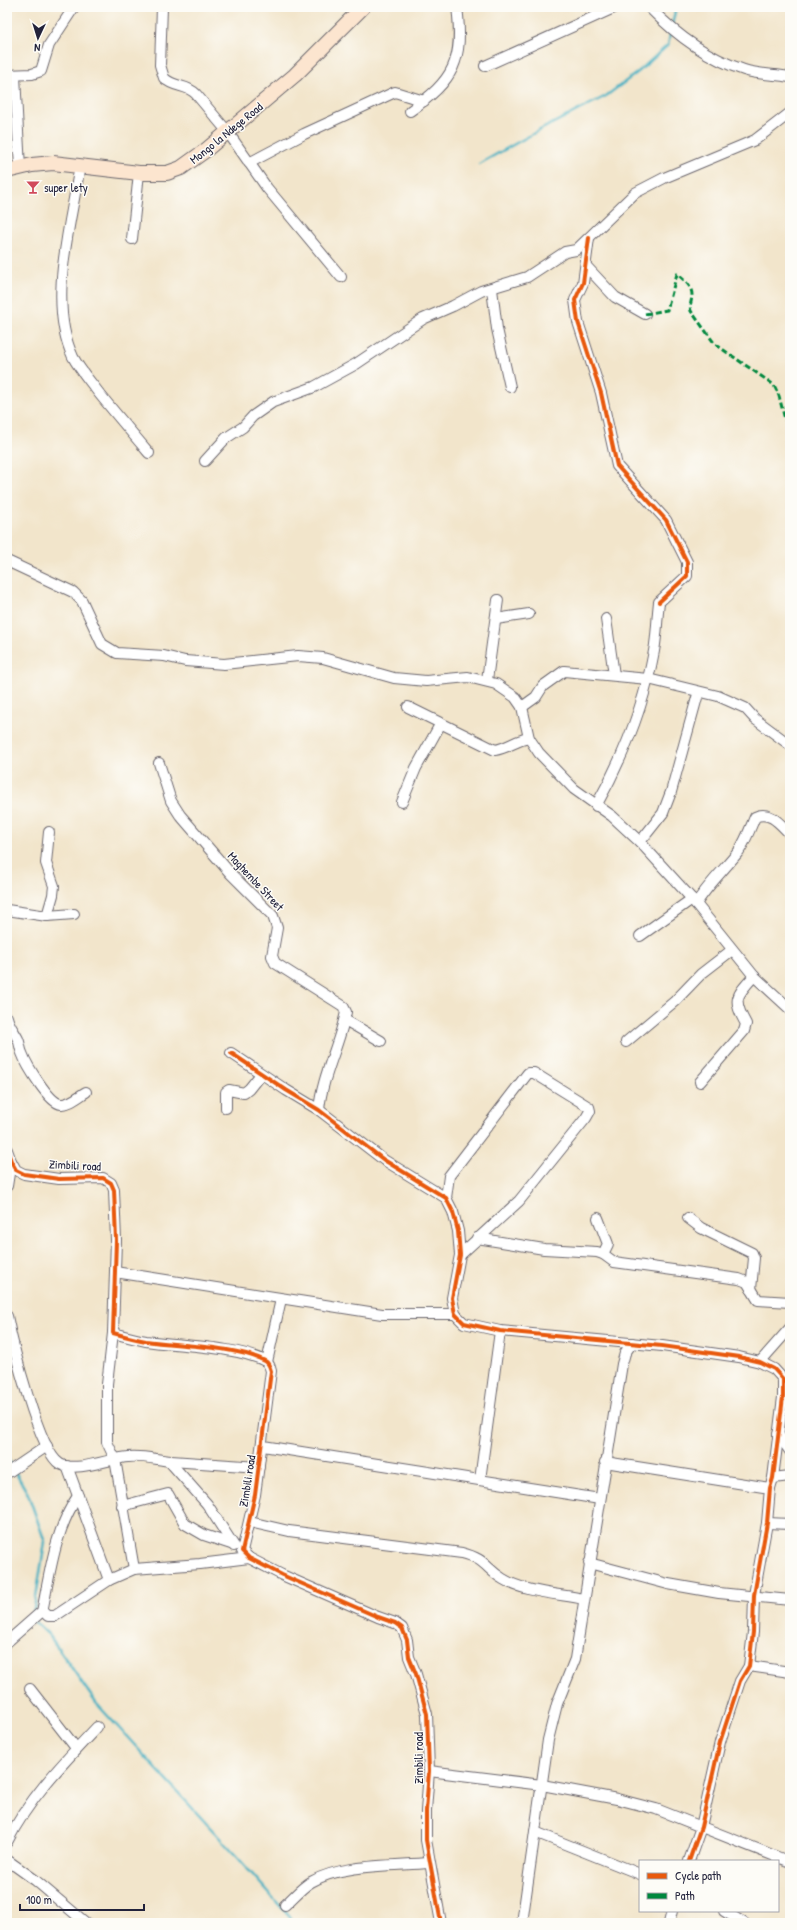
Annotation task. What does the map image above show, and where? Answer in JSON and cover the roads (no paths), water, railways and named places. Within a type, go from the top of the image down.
[{"type":"street","points":[[14,169],[11,75],[32,74],[40,71],[48,45],[74,7]]},
{"type":"street","points":[[162,7],[160,65],[164,78],[177,86],[191,89],[227,131],[266,188],[341,277]]},
{"type":"street","name":"Mongo la Ndege Road","points":[[14,169],[52,162],[139,173],[167,173],[180,168],[206,150],[296,75],[363,7]]},
{"type":"street","points":[[410,111],[436,91],[455,65],[459,53],[460,32],[457,7]]},
{"type":"street","points":[[485,66],[616,7]]},
{"type":"street","points":[[649,7],[682,38],[711,56],[744,70],[790,77]]},
{"type":"street","points":[[249,163],[304,134],[395,92],[424,101]]},
{"type":"street","points":[[205,461],[226,438],[243,427],[253,416],[273,402],[314,387],[356,364],[423,319],[453,306],[476,293],[527,277],[565,252],[576,250],[635,193],[664,178],[755,140],[790,113]]},
{"type":"street","points":[[80,165],[61,295],[63,328],[74,358],[86,376],[149,453]]},
{"type":"street","points":[[132,240],[139,173]]},
{"type":"street","points":[[589,238],[583,283],[575,300],[578,322],[601,393],[617,466],[666,520],[686,562],[687,576],[659,602],[654,650],[648,679],[626,747],[596,806]]},
{"type":"street","points":[[586,266],[615,297],[645,314]]},
{"type":"street","points":[[492,289],[497,329],[510,387]]},
{"type":"street","points":[[7,561],[68,589],[78,596],[102,644],[117,653],[164,656],[185,661],[224,664],[298,656],[323,658],[394,678],[412,681],[468,677],[487,680],[496,684],[515,697],[522,707],[529,738],[558,773],[574,789],[612,816],[640,842],[694,901],[754,976],[788,1003]]},
{"type":"street","points":[[487,680],[498,600]]},
{"type":"street","points":[[496,619],[529,614]]},
{"type":"street","points":[[606,619],[614,675]]},
{"type":"street","points":[[522,707],[536,697],[543,686],[564,671],[648,679],[671,683],[732,701],[745,708],[755,719],[790,745]]},
{"type":"street","points":[[640,842],[662,813],[671,792],[698,694]]},
{"type":"street","points":[[408,706],[495,750],[501,749],[519,739],[529,738]]},
{"type":"street","points":[[402,802],[416,768],[441,723]]},
{"type":"street","name":"Maghembe Street","points":[[159,763],[171,801],[180,815],[231,874],[273,916],[278,928],[272,956],[275,963],[343,1006],[346,1012],[345,1020]]},
{"type":"street","points":[[640,936],[694,901],[730,861],[746,839],[755,817],[761,814],[768,815],[790,834]]},
{"type":"street","points":[[47,916],[53,896],[54,886],[46,864],[49,832]]},
{"type":"street","points":[[7,910],[47,916],[74,914]]},
{"type":"street","points":[[626,1042],[732,950]]},
{"type":"street","points":[[700,1082],[744,1032],[746,1024],[737,1008],[737,1002],[740,994],[754,976]]},
{"type":"street","points":[[7,1017],[12,1030],[19,1040],[22,1053],[28,1064],[54,1101],[60,1104],[68,1102],[86,1092]]},
{"type":"street","points":[[319,1110],[320,1092],[345,1020],[381,1041]]},
{"type":"street","points":[[231,1053],[261,1074],[319,1110],[384,1160],[446,1198],[453,1212],[458,1231],[460,1255],[452,1298],[455,1314],[464,1323],[500,1331],[632,1343],[739,1357],[760,1362],[774,1369],[783,1379],[786,1397],[778,1434],[773,1478],[770,1488],[767,1523],[754,1595],[753,1632],[749,1666],[740,1681],[720,1742],[701,1828],[689,1860]]},
{"type":"street","points":[[446,1198],[449,1176],[528,1073],[534,1073],[589,1106],[590,1110],[586,1118],[519,1201],[460,1255]]},
{"type":"street","points":[[226,1108],[226,1092],[229,1090],[244,1093],[261,1074]]},
{"type":"street","name":"Zimbili road","points":[[7,1150],[16,1170],[24,1174],[59,1179],[103,1178],[111,1182],[114,1190],[115,1272],[113,1333],[107,1384],[106,1442],[115,1459],[134,1569]]},
{"type":"street","points":[[7,1186],[11,1161]]},
{"type":"street","points":[[598,1218],[608,1244],[603,1254]]},
{"type":"street","points":[[688,1218],[701,1228],[752,1253],[754,1258],[751,1289]]},
{"type":"street","points":[[477,1238],[544,1249],[603,1254],[614,1262],[744,1280],[758,1300],[790,1302]]},
{"type":"street","points":[[115,1272],[382,1314],[455,1314]]},
{"type":"street","points":[[113,1333],[145,1341],[232,1352],[267,1362],[281,1299]]},
{"type":"street","points":[[7,1316],[28,1396],[47,1446],[53,1457],[60,1464],[67,1466],[101,1464],[115,1459],[141,1457],[169,1461],[259,1467]]},
{"type":"street","points":[[760,1362],[790,1328]]},
{"type":"street","points":[[480,1480],[500,1331]]},
{"type":"street","points":[[522,1923],[548,1740],[557,1704],[575,1659],[589,1563],[622,1364],[625,1353],[632,1343]]},
{"type":"street","name":"Zimbili road","points":[[267,1362],[272,1371],[263,1446],[245,1555],[378,1617],[395,1623],[402,1628],[407,1640],[409,1657],[416,1674],[427,1714],[429,1771],[426,1811],[426,1840],[441,1923]]},
{"type":"street","points":[[778,1434],[790,1451]]},
{"type":"street","points":[[7,1473],[47,1446]]},
{"type":"street","points":[[263,1446],[600,1499]]},
{"type":"street","points":[[169,1461],[207,1504],[231,1544]]},
{"type":"street","points":[[606,1462],[770,1488]]},
{"type":"street","points":[[67,1466],[109,1580]]},
{"type":"street","points":[[773,1478],[790,1476]]},
{"type":"street","points":[[122,1506],[168,1494],[185,1524],[204,1535],[231,1544],[245,1555]]},
{"type":"street","points":[[7,1642],[42,1612],[58,1541],[65,1520],[78,1496]]},
{"type":"street","points":[[250,1522],[289,1531],[462,1553],[475,1556],[503,1579],[518,1585],[584,1599]]},
{"type":"street","points":[[767,1523],[790,1524]]},
{"type":"street","points":[[42,1612],[55,1616],[109,1580],[134,1569],[200,1564],[245,1555]]},
{"type":"street","points":[[589,1563],[668,1584],[719,1593],[754,1595],[790,1600]]},
{"type":"street","points":[[749,1666],[790,1672]]},
{"type":"street","points":[[30,1689],[76,1748]]},
{"type":"street","points":[[7,1842],[13,1830],[37,1794],[96,1727]]},
{"type":"street","points":[[429,1771],[542,1785],[617,1798],[656,1809],[790,1862]]},
{"type":"street","points":[[535,1832],[639,1874]]},
{"type":"street","points":[[7,1860],[35,1880],[86,1923]]},
{"type":"street","points":[[285,1905],[310,1883],[329,1874],[353,1870],[429,1863]]},
{"type":"street","points":[[669,1923],[672,1912]]},
{"type":"street","points":[[726,1912],[744,1923]]},
{"type":"waterway","points":[[672,25],[676,7]]},
{"type":"waterway","points":[[479,164],[538,131],[606,96],[638,72],[668,45],[671,30]]},
{"type":"waterway","points":[[7,1458],[12,1466]]},
{"type":"waterway","points":[[14,1470],[28,1494],[45,1542],[33,1615]]},
{"type":"waterway","points":[[34,1621],[49,1635],[96,1703],[239,1859],[295,1923]]},
{"type":"place","name":"super lety","points":[[33,187]]}]
